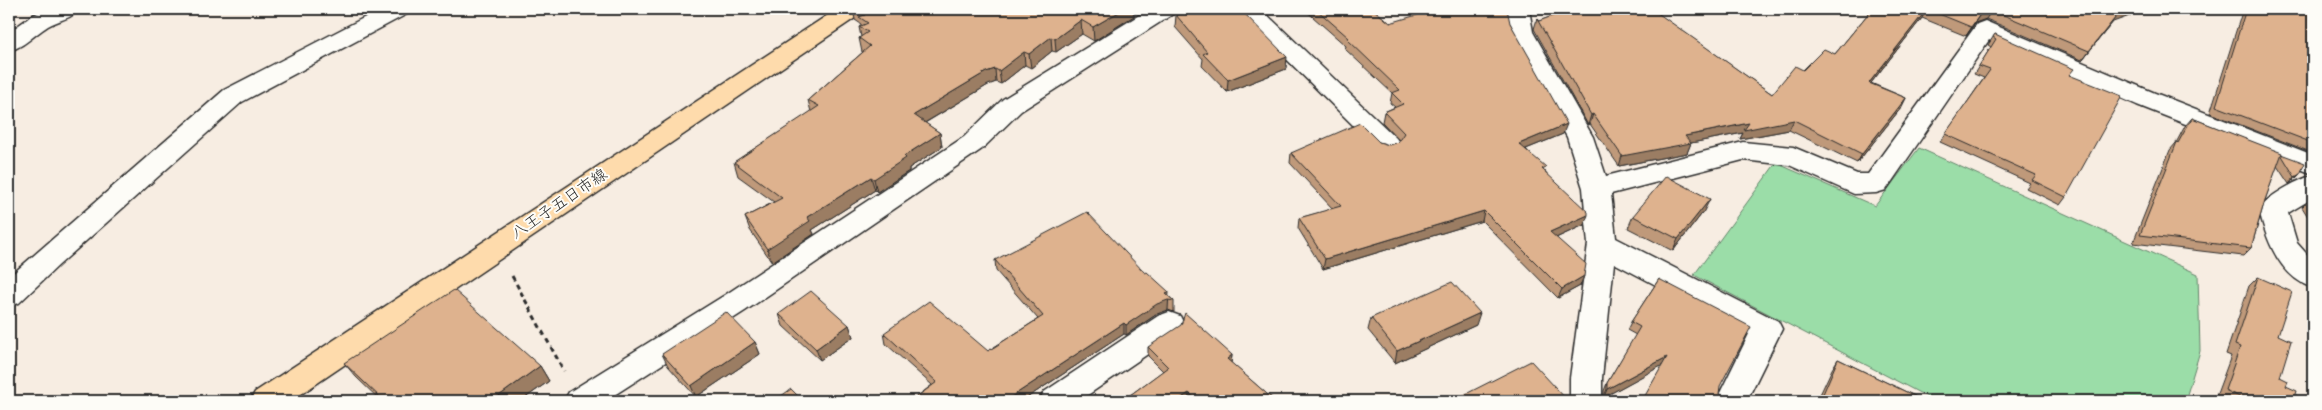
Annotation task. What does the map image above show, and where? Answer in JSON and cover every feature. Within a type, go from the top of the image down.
[{"type":"main road","name":"八王子五日市線","points":[[266,401],[853,9]]},
{"type":"street","points":[[9,43],[41,20],[67,9]]},
{"type":"street","points":[[9,295],[49,257],[234,96],[399,9]]},
{"type":"street","points":[[580,401],[735,303],[973,143],[1012,105],[1165,9]]},
{"type":"street","points":[[1248,9],[1387,144]]},
{"type":"street","points":[[1517,9],[1521,32],[1580,137],[1597,188],[1602,244],[1586,378],[1586,401]]},
{"type":"street","points":[[1597,188],[1743,151],[1793,156],[1854,184],[1876,183],[1985,29],[2146,99],[2313,165]]},
{"type":"street","points":[[2313,185],[2273,209],[2278,234],[2294,262],[2313,277]]},
{"type":"street","points":[[1602,244],[1767,329],[1731,400],[1733,401]]},
{"type":"street","points":[[1055,401],[1169,324]]},
{"type":"path","points":[[510,273],[580,401]]},
{"type":"green space","points":[[1919,148],[2198,274],[2200,351],[2185,401],[1935,401],[1694,275],[1776,163],[1875,206]]},
{"type":"building","points":[[856,9],[1124,9],[1093,27],[1081,20],[1055,39],[1051,37],[1029,54],[1024,52],[999,71],[995,69],[986,72],[914,115],[940,133],[904,156],[906,158],[874,179],[871,177],[807,217],[810,221],[767,249],[745,217],[782,198],[734,162],[819,106],[808,100],[870,46],[859,38],[868,32],[859,27],[868,23],[859,17],[865,15]]},
{"type":"building","points":[[1195,9],[1240,9],[1287,57],[1228,80],[1203,54],[1207,52],[1176,15]]},
{"type":"building","points":[[1316,9],[1373,9],[1390,23],[1437,9],[1507,9],[1510,23],[1567,124],[1519,144],[1546,167],[1542,169],[1588,212],[1588,215],[1550,232],[1586,264],[1584,276],[1562,289],[1484,211],[1325,259],[1299,218],[1341,206],[1291,153],[1360,123],[1379,142],[1389,145],[1398,142],[1404,133],[1384,112],[1403,104],[1392,93],[1400,90],[1347,39],[1349,38]]},
{"type":"building","points":[[1571,9],[1652,9],[1772,94],[1795,66],[1803,70],[1824,49],[1835,54],[1872,9],[1927,9],[1869,83],[1906,98],[1862,154],[1794,120],[1744,130],[1749,123],[1685,136],[1691,143],[1622,156],[1593,114],[1591,115],[1537,19],[1539,21]]},
{"type":"building","points":[[1927,9],[1995,9],[2004,13],[2008,9],[2130,9],[2119,13],[2089,51],[1992,10],[1981,13],[1971,27]]},
{"type":"building","points":[[2246,9],[2313,9],[2313,143],[2216,106]]},
{"type":"building","points":[[1995,34],[2074,69],[2069,75],[2122,96],[2066,197],[2032,180],[2036,175],[1945,134],[1990,70],[1979,66],[1996,39],[1993,37]]},
{"type":"building","points":[[2192,118],[2282,153],[2265,200],[2251,248],[2140,235],[2177,142]]},
{"type":"building","points":[[2281,154],[2305,163],[2300,174],[2295,177]]},
{"type":"building","points":[[1666,176],[1710,199],[1678,239],[1633,216]]},
{"type":"building","points":[[2313,197],[2313,206],[2309,200]]},
{"type":"building","points":[[1087,212],[1145,273],[1147,272],[1169,292],[1166,294],[1174,301],[1168,300],[1157,304],[1126,325],[1124,323],[1005,401],[911,401],[937,382],[884,333],[929,301],[988,351],[1043,316],[995,260]]},
{"type":"building","points":[[2258,277],[2292,292],[2278,335],[2291,341],[2280,377],[2288,381],[2286,386],[2297,391],[2294,401],[2248,401],[2225,390],[2240,347],[2235,345]]},
{"type":"building","points":[[1659,279],[1751,327],[1720,386],[1719,394],[1722,395],[1719,401],[1642,401],[1667,357],[1607,389],[1607,383],[1640,327],[1631,322]]},
{"type":"building","points":[[1452,282],[1480,313],[1397,351],[1371,318]]},
{"type":"building","points":[[454,290],[540,366],[492,401],[384,401],[344,363]]},
{"type":"building","points":[[811,291],[849,325],[816,349],[779,314]]},
{"type":"building","points":[[726,312],[755,342],[691,386],[662,354]]},
{"type":"building","points":[[1185,313],[1232,355],[1227,359],[1275,401],[1198,401],[1189,393],[1177,401],[1122,401],[1168,367],[1148,347],[1181,325]]},
{"type":"building","points":[[1838,359],[1925,401],[1820,401]]},
{"type":"building","points":[[1531,361],[1568,401],[1458,401],[1456,399]]},
{"type":"building","points":[[791,389],[803,401],[774,401]]}]
